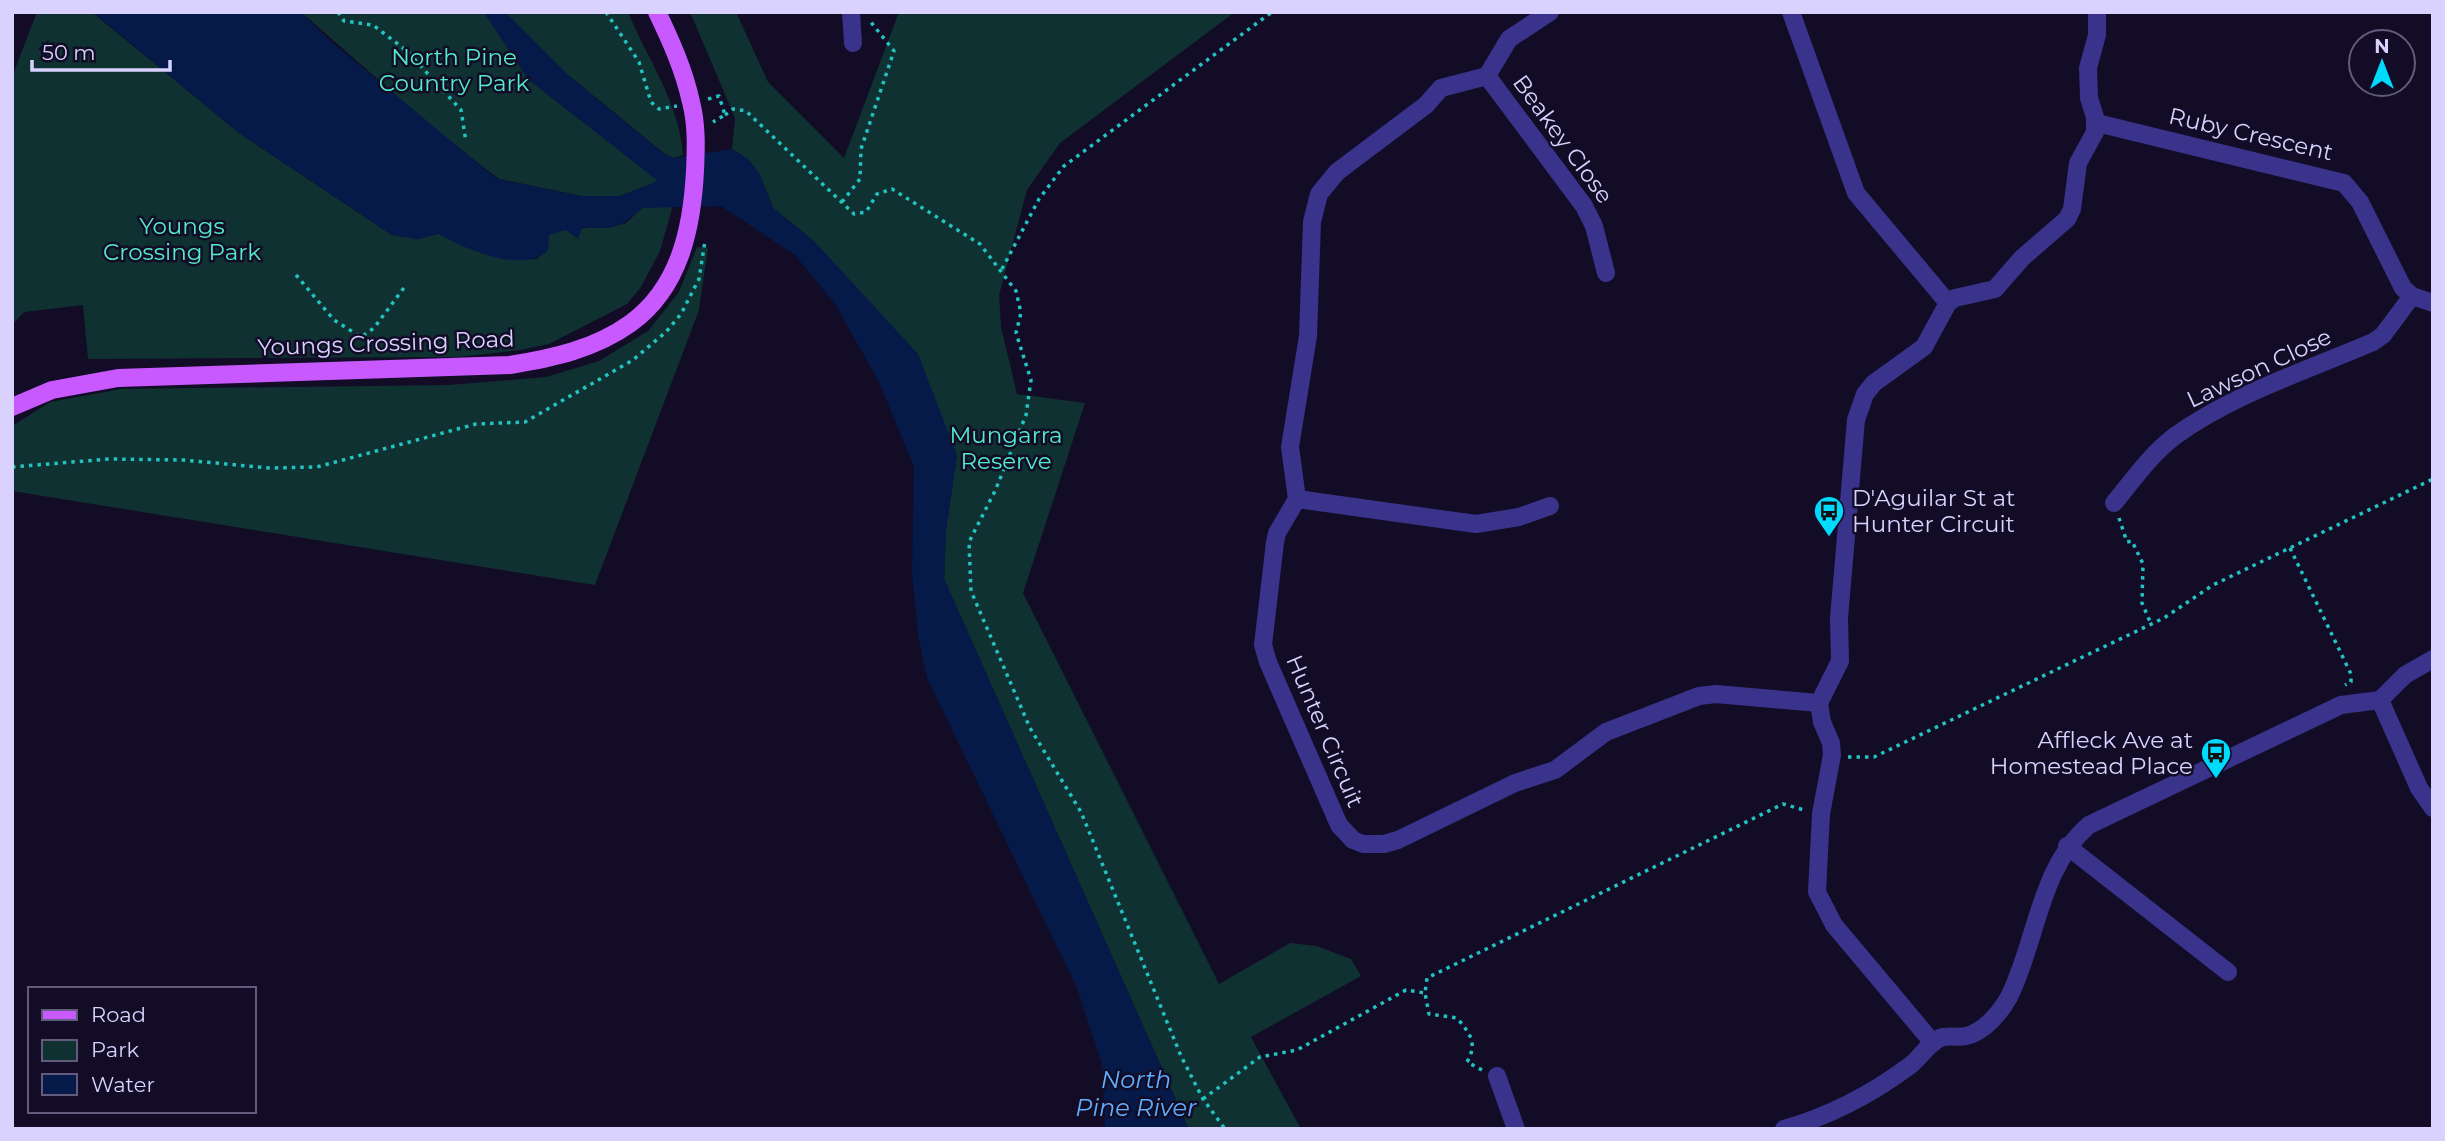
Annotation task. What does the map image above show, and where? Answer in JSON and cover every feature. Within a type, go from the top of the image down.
[{"type":"main road","name":"Youngs Crossing Road","points":[[12,407],[52,390],[118,378],[216,373],[459,369],[552,358],[594,345],[645,311],[664,287],[680,259],[692,209],[695,121],[686,82],[657,12]]},
{"type":"street","points":[[1550,12],[1508,39],[1487,76],[1441,88],[1426,105],[1337,172],[1318,194],[1312,222],[1308,336],[1290,447],[1297,499],[1476,524],[1509,520],[1550,506]]},
{"type":"street","points":[[1791,12],[1856,193],[1948,303]]},
{"type":"street","points":[[1933,1043],[1824,911],[1817,892],[1821,814],[1832,755],[1831,743],[1819,713],[1819,703],[1840,661],[1839,618],[1858,407],[1874,383],[1924,347],[1948,303],[1955,298],[1995,289],[2022,258],[2067,219],[2072,209],[2078,163],[2093,139],[2096,123],[2089,98],[2088,68],[2096,35],[2097,12]]},
{"type":"street","points":[[853,43],[858,13]]},
{"type":"street","name":"Beakey Close","points":[[1487,76],[1584,206],[1597,235],[1606,274]]},
{"type":"street","name":"Ruby Crescent","points":[[2096,123],[2344,183],[2354,191],[2394,275],[2412,296]]},
{"type":"street","points":[[2412,296],[2433,303]]},
{"type":"street","name":"Lawson Close","points":[[2114,503],[2150,459],[2175,436],[2237,401],[2373,342],[2383,335],[2412,296]]},
{"type":"street","name":"Hunter Circuit","points":[[1297,499],[1277,533],[1264,645],[1339,825],[1353,840],[1373,845],[1398,840],[1515,783],[1555,770],[1606,732],[1699,696],[1716,694],[1819,703]]},
{"type":"street","points":[[1784,1129],[1814,1121],[1870,1093],[1912,1065],[1940,1038],[1966,1036],[1982,1029],[2007,1001],[2067,846],[2089,825],[2335,707],[2380,700],[2405,675],[2433,659]]},
{"type":"street","points":[[2380,700],[2419,788],[2433,808]]},
{"type":"street","points":[[2067,846],[2228,972]]},
{"type":"street","points":[[1497,1076],[1516,1129]]},
{"type":"path","points":[[338,12],[344,21],[373,25],[407,51],[461,110],[466,142]]},
{"type":"path","points":[[606,12],[639,62],[651,102],[663,109],[679,106]]},
{"type":"path","points":[[1002,269],[1039,199],[1064,166],[1272,12]]},
{"type":"path","points":[[842,202],[860,179],[860,149],[894,51],[858,13]]},
{"type":"path","points":[[707,99],[719,96],[725,115]]},
{"type":"path","points":[[710,126],[733,109],[746,111],[854,214],[866,212],[877,194],[892,189],[980,244],[1002,269],[1016,291],[1021,313],[1016,333],[1031,380],[1026,415],[995,491],[969,542],[971,591],[1030,728],[1081,812],[1181,1056],[1203,1099],[1225,1129]]},
{"type":"path","points":[[12,467],[47,461],[109,459],[183,460],[270,468],[317,467],[476,424],[526,422],[633,360],[666,332],[681,314],[699,279],[705,240]]},
{"type":"path","points":[[296,275],[334,320],[361,337],[374,328],[405,285]]},
{"type":"path","points":[[1832,755],[1874,757],[2151,624],[2213,585],[2433,479]]},
{"type":"path","points":[[2114,503],[2127,542],[2132,541],[2143,564],[2142,603],[2151,624]]},
{"type":"path","points":[[2290,548],[2353,678],[2351,682],[2329,693],[2335,707]]},
{"type":"path","points":[[1497,1076],[1466,1062],[1474,1051],[1471,1034],[1457,1018],[1429,1014],[1424,992],[1427,978],[1783,804],[1821,814]]},
{"type":"path","points":[[1203,1099],[1261,1057],[1297,1049],[1406,990],[1424,992]]},
{"type":"green space","name":"Youngs Crossing Park","points":[[37,12],[92,12],[239,133],[392,235],[419,239],[439,233],[486,254],[538,259],[549,235],[554,231],[625,224],[642,208],[673,205],[660,251],[641,287],[627,304],[549,344],[520,350],[458,357],[88,359],[83,305],[24,312],[12,325],[12,77]]},
{"type":"green space","name":"North Pine Country Park","points":[[301,12],[484,12],[528,79],[659,181],[620,196],[581,196],[499,179],[439,133]]},
{"type":"green space","points":[[505,12],[628,12],[676,117],[683,155],[674,158],[665,154],[568,75]]},
{"type":"green space","name":"Mungarra Reserve","points":[[690,12],[736,12],[768,82],[844,158],[899,12],[1235,12],[1060,143],[1027,190],[999,295],[1001,327],[1017,394],[1085,403],[1023,593],[1219,984],[1290,943],[1317,946],[1351,959],[1361,976],[1251,1037],[1301,1129],[1189,1129],[944,579],[946,530],[957,455],[814,241],[773,208],[760,175],[748,159],[732,149],[735,118]]},
{"type":"green space","points":[[697,247],[708,248],[699,310],[595,585],[12,491],[12,426],[50,402],[121,389],[449,385],[546,377],[599,361],[648,331],[679,292]]},
{"type":"water","name":"North Pine River","points":[[93,12],[301,12],[328,39],[497,179],[581,196],[620,196],[658,181],[528,79],[484,12],[505,12],[568,75],[664,154],[674,158],[732,149],[748,159],[760,175],[773,208],[814,241],[918,354],[957,455],[946,530],[944,579],[1189,1129],[1105,1129],[1102,1065],[1077,988],[927,678],[918,635],[912,574],[914,467],[879,382],[835,304],[795,255],[721,206],[642,208],[627,221],[615,226],[582,227],[578,239],[566,230],[549,235],[548,251],[523,260],[493,257],[439,234],[419,239],[392,235],[239,133]]},
{"type":"place","name":"D'Aguilar St at Hunter Circuit","points":[[1829,538]]},
{"type":"place","name":"Affleck Ave at Homestead Place","points":[[2216,780]]}]
